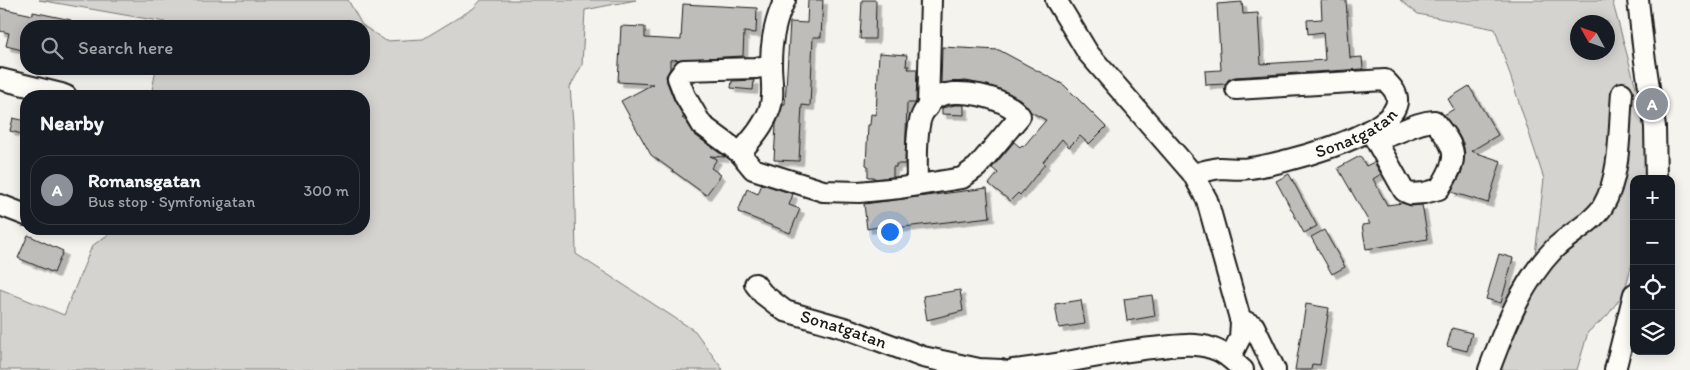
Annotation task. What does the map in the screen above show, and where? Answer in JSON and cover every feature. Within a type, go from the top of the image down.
[{"type":"street","points":[[740,152],[754,136],[770,110],[773,32],[785,0]]},
{"type":"street","points":[[928,107],[931,0]]},
{"type":"street","points":[[1013,370],[1041,367],[1098,354],[1183,345],[1210,348],[1236,364],[1240,338],[1240,319],[1207,200],[1193,174],[1088,53],[1056,0]]},
{"type":"street","points":[[1638,0],[1655,127],[1656,175]]},
{"type":"street","points":[[771,65],[756,68],[684,70],[678,78],[685,96],[702,125],[740,152],[753,169],[823,190],[859,192],[917,185],[962,178],[977,167],[1020,116],[1000,100],[982,96],[958,94],[946,95],[934,100],[922,116],[919,132],[917,185]]},
{"type":"street","points":[[0,79],[45,90]]},
{"type":"street","name":"Sonatgatan","points":[[1193,174],[1218,168],[1248,169],[1290,161],[1372,135],[1390,116],[1397,105],[1396,92],[1385,80],[1236,89]]},
{"type":"street","points":[[1489,370],[1517,301],[1534,273],[1555,248],[1602,207],[1615,171],[1622,93]]},
{"type":"street","points":[[0,204],[20,212]]},
{"type":"street","name":"Sonatgatan","points":[[754,284],[767,298],[785,311],[848,329],[923,357],[979,369],[1001,370]]},
{"type":"street","points":[[1615,370],[1630,310]]},
{"type":"street","points":[[1240,319],[1254,326],[1275,370]]},
{"type":"shaded area","points":[[39,0],[348,0],[359,20],[154,20]]},
{"type":"shaded area","points":[[481,0],[636,0],[585,10],[582,65],[570,87],[573,123],[576,254],[695,331],[723,370],[0,370],[0,289],[64,315],[92,246],[108,235],[370,235],[370,90],[152,90],[155,75],[370,75],[370,30],[386,41],[423,39],[474,8]]},
{"type":"shaded area","points":[[1400,0],[1612,0],[1645,120],[1647,175],[1630,175],[1630,271],[1624,293],[1607,316],[1588,332],[1577,370],[1498,370],[1529,305],[1544,179],[1495,29],[1418,14]]},
{"type":"building","points":[[808,0],[823,0],[821,37],[813,37],[810,106],[802,105],[799,161],[774,160],[776,124],[783,104],[785,104],[790,22],[807,23]]},
{"type":"building","points":[[862,0],[876,0],[875,39],[860,39]]},
{"type":"building","points":[[1321,0],[1346,0],[1350,58],[1362,57],[1363,69],[1235,77],[1229,79],[1225,84],[1206,85],[1205,71],[1221,70],[1217,4],[1242,2],[1243,14],[1258,13],[1261,64],[1325,60],[1323,32],[1308,34],[1307,20],[1322,19]]},
{"type":"building","points":[[683,4],[757,8],[756,33],[744,32],[743,56],[670,60],[670,69],[666,76],[667,82],[674,100],[684,117],[682,118],[695,135],[725,157],[710,156],[717,159],[711,168],[721,175],[706,195],[651,155],[621,101],[653,84],[618,82],[621,26],[645,27],[645,38],[681,40]]},
{"type":"building","points":[[0,8],[33,15],[33,12],[71,20],[20,20],[20,50],[6,46],[9,33],[0,31]]},
{"type":"building","points":[[942,47],[999,50],[1064,85],[1106,127],[1089,144],[1080,136],[1069,147],[1062,139],[1020,195],[1018,193],[1010,201],[989,184],[998,173],[992,168],[1014,142],[1020,147],[1024,146],[1046,120],[1031,112],[1020,99],[997,88],[966,81],[941,83]]},
{"type":"building","points":[[879,53],[907,55],[906,66],[909,66],[908,69],[917,69],[916,102],[907,103],[905,164],[896,164],[896,167],[893,167],[893,177],[874,179],[874,177],[868,177],[868,166],[866,165],[868,125],[870,125],[871,114],[876,115]]},
{"type":"building","points":[[754,80],[753,90],[731,88],[732,81]]},
{"type":"building","points":[[1469,86],[1498,135],[1471,151],[1501,161],[1488,203],[1451,192],[1462,172],[1465,154],[1463,143],[1444,115],[1454,109],[1448,99]]},
{"type":"building","points":[[964,105],[964,115],[942,114],[942,108]]},
{"type":"building","points":[[13,118],[20,120],[20,134],[10,131]]},
{"type":"building","points":[[1360,156],[1366,166],[1374,162],[1381,174],[1373,179],[1387,205],[1402,203],[1411,206],[1422,205],[1428,239],[1366,249],[1362,225],[1370,224],[1338,168]]},
{"type":"building","points":[[1289,174],[1317,226],[1304,233],[1276,181]]},
{"type":"building","points":[[762,184],[793,194],[789,205],[800,209],[790,233],[738,212],[747,189],[758,194]]},
{"type":"building","points":[[987,188],[990,217],[878,230],[878,227],[867,229],[864,204]]},
{"type":"building","points":[[1324,230],[1345,267],[1332,274],[1311,237]]},
{"type":"building","points":[[28,235],[63,251],[54,273],[18,258]]},
{"type":"building","points":[[1499,254],[1513,258],[1501,303],[1486,299]]},
{"type":"building","points":[[960,290],[963,311],[927,320],[923,296]]},
{"type":"building","points":[[1152,295],[1155,316],[1127,321],[1124,299]]},
{"type":"building","points":[[1081,300],[1085,324],[1059,328],[1055,304]]},
{"type":"building","points":[[1306,304],[1329,308],[1320,365],[1312,364],[1311,370],[1295,370]]},
{"type":"building","points":[[1452,328],[1472,333],[1467,351],[1447,346]]},
{"type":"place","name":"Romansgatan","points":[[1652,104]]}]
